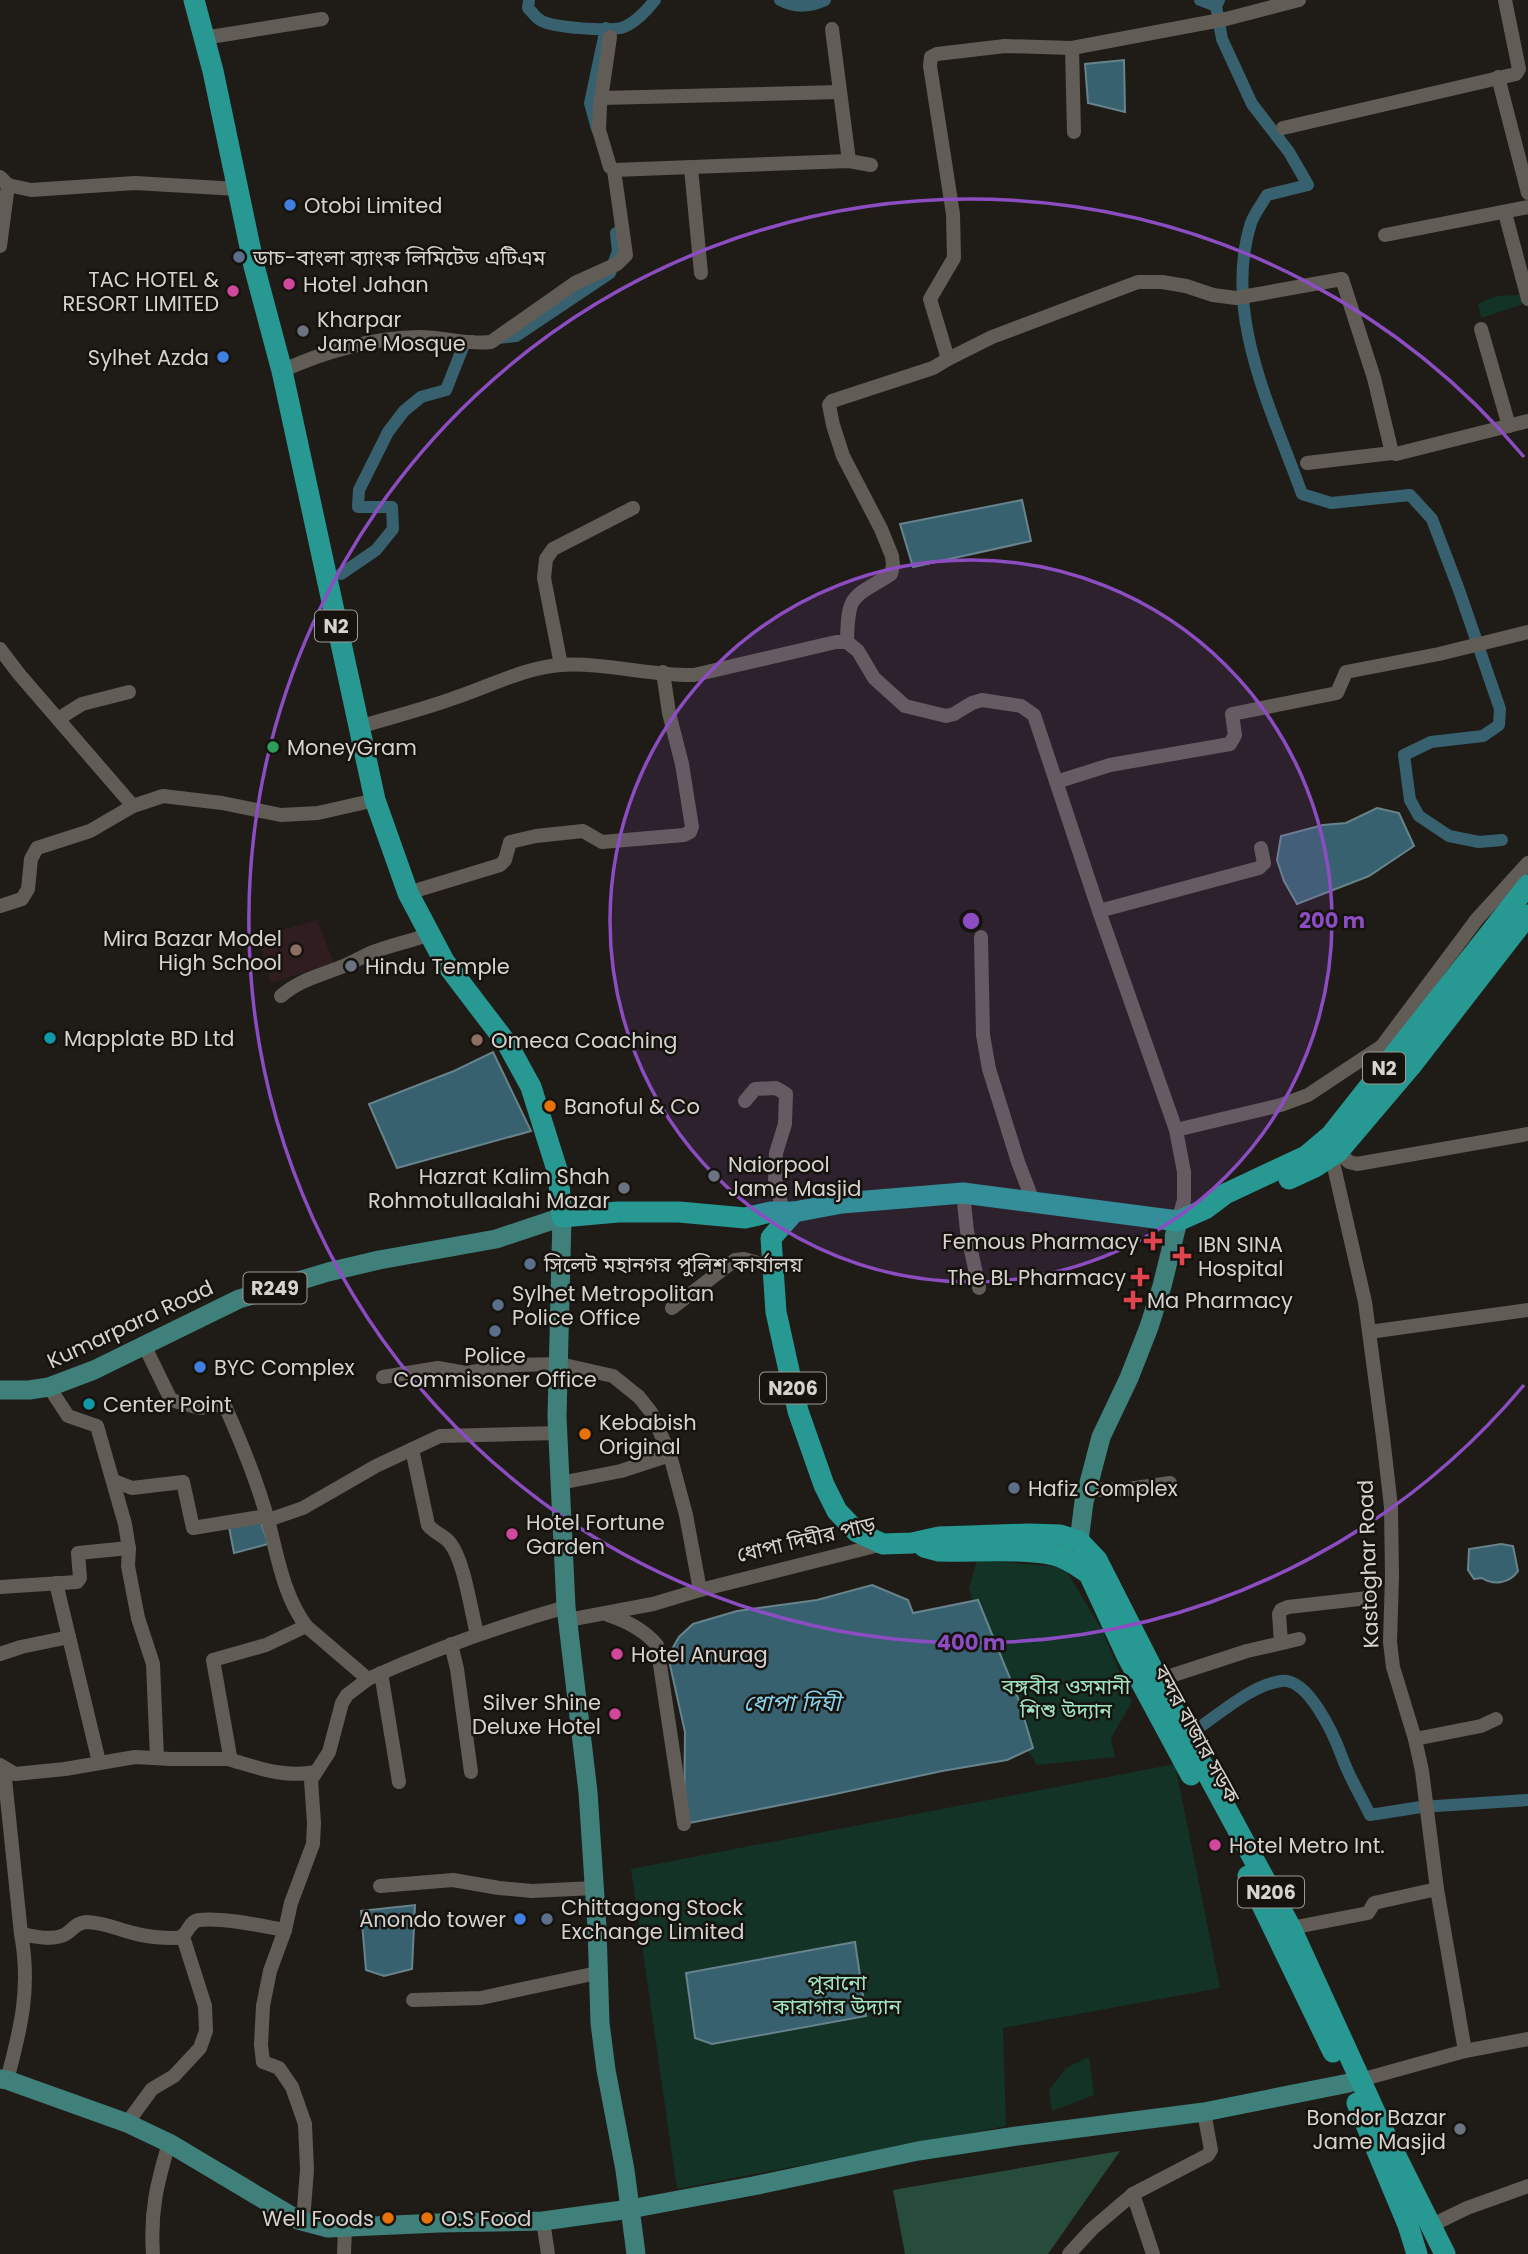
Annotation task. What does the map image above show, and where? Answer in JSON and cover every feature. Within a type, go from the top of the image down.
[{"type":"highway","name":"N2","points":[[194,0],[254,266],[282,371],[375,800],[408,893],[444,961],[508,1045],[531,1087],[558,1173],[562,1217]]},
{"type":"highway","name":"N2","points":[[1205,1209],[1225,1194],[1306,1156],[1331,1135],[1528,885]]},
{"type":"highway","name":"N2","points":[[1178,1221],[1292,1178],[1335,1155],[1411,1066],[1528,915]]},
{"type":"highway","points":[[562,1217],[618,1212],[679,1212],[746,1219],[771,1212],[788,1212],[842,1203],[963,1193],[1178,1221]]},
{"type":"highway","points":[[746,1219],[771,1238],[788,1212]]},
{"type":"highway","name":"N206","points":[[771,1238],[776,1312],[798,1411],[824,1485],[837,1511],[857,1532],[883,1544]]},
{"type":"highway","name":"ধোপা দিঘীর পাড়","points":[[883,1544],[912,1543],[939,1537],[1062,1542]]},
{"type":"highway","name":"N206","points":[[1062,1542],[1097,1560],[1158,1681],[1291,1928],[1355,2082],[1386,2136],[1444,2254]]},
{"type":"highway","name":"বন্দর বাজার সড়ক","points":[[1062,1542],[1080,1553],[1147,1695],[1245,1872],[1314,2015],[1355,2082],[1417,2254]]},
{"type":"main road","name":"Kumarpara Road","points":[[0,1390],[49,1387],[94,1370],[239,1299],[328,1272],[379,1260],[496,1239],[562,1217]]},
{"type":"main road","points":[[562,1217],[558,1433],[567,1613],[588,1792],[600,2023],[636,2254]]},
{"type":"main road","name":"বন্দর বাজার সড়ক","points":[[1062,1542],[1083,1514],[1101,1437],[1129,1378],[1149,1326],[1178,1221]]},
{"type":"main road","points":[[1062,1542],[1070,1525],[1083,1514]]},
{"type":"main road","points":[[4,2079],[127,2123],[169,2143],[303,2221],[328,2228],[543,2221],[630,2209],[918,2151],[1204,2112],[1355,2082]]},
{"type":"street","points":[[948,359],[930,299],[954,258],[953,214],[930,66],[931,57],[1005,46],[1072,48],[1226,19],[1299,0]]},
{"type":"street","points":[[1283,128],[1516,74],[1519,69],[1506,0]]},
{"type":"street","points":[[204,38],[322,19]]},
{"type":"street","points":[[832,29],[849,161]]},
{"type":"street","points":[[282,371],[330,352],[396,339],[422,337],[475,344],[491,342],[575,284],[617,264],[626,255],[614,170],[610,167],[599,130],[610,37]]},
{"type":"street","points":[[1072,48],[1074,132]]},
{"type":"street","points":[[1498,77],[1528,193]]},
{"type":"street","points":[[601,98],[840,92]]},
{"type":"street","points":[[614,170],[849,161],[871,164]]},
{"type":"street","points":[[691,168],[701,273]]},
{"type":"street","points":[[0,246],[4,181],[31,190],[135,183],[238,189]]},
{"type":"street","points":[[1385,236],[1528,208]]},
{"type":"street","points":[[1505,213],[1528,299]]},
{"type":"street","points":[[847,642],[848,616],[853,599],[891,574],[893,565],[886,539],[843,456],[829,405],[832,401],[933,368],[992,337],[1129,284],[1162,282],[1236,298],[1344,279],[1383,409],[1391,453]]},
{"type":"street","points":[[1481,329],[1509,426]]},
{"type":"street","points":[[1307,463],[1418,450],[1528,421]]},
{"type":"street","points":[[561,665],[544,579],[546,559],[553,549],[633,508]]},
{"type":"street","points":[[1056,782],[1110,765],[1230,744],[1235,735],[1232,714],[1337,692],[1346,672],[1528,632]]},
{"type":"street","points":[[359,727],[455,698],[533,670],[561,665],[602,666],[678,676],[694,675],[836,642],[847,642],[858,651],[874,678],[905,706],[946,716],[982,700],[1028,709],[1034,715],[1176,1130],[1184,1172],[1184,1200],[1178,1221]]},
{"type":"street","points":[[0,649],[133,806]]},
{"type":"street","points":[[408,893],[500,865],[505,860],[510,842],[537,836],[583,831],[602,842],[620,842],[684,835],[690,832],[692,827],[682,764],[669,713],[663,672]]},
{"type":"street","points":[[58,719],[82,704],[129,692]]},
{"type":"street","points":[[0,906],[22,899],[28,889],[31,859],[37,848],[90,831],[133,806],[163,796],[222,803],[281,815],[318,813],[375,800]]},
{"type":"street","points":[[1099,911],[1259,867],[1264,863],[1261,848]]},
{"type":"street","points":[[1176,1130],[1281,1105],[1308,1095],[1382,1046],[1477,919],[1528,863]]},
{"type":"street","points":[[281,996],[293,985],[316,975],[377,950],[430,934]]},
{"type":"street","points":[[981,937],[983,1035],[989,1069],[1033,1201]]},
{"type":"street","points":[[745,1101],[755,1089],[776,1088],[786,1094],[785,1124],[776,1153],[775,1178],[788,1212]]},
{"type":"street","points":[[1335,1155],[1357,1164],[1528,1134]]},
{"type":"street","name":"Kastoghar Road","points":[[1335,1155],[1369,1332],[1391,1507],[1390,1642],[1398,1688],[1415,1739],[1422,1772],[1437,1889],[1465,2051]]},
{"type":"street","points":[[963,1193],[967,1231],[979,1288]]},
{"type":"street","points":[[672,1308],[735,1260],[744,1259],[772,1267]]},
{"type":"street","points":[[1369,1332],[1528,1310]]},
{"type":"street","points":[[144,1346],[172,1400],[200,1408],[225,1406],[245,1451],[285,1586],[298,1614],[306,1626],[374,1676],[398,1782]]},
{"type":"street","points":[[383,1377],[438,1368],[466,1373],[514,1365],[560,1364],[613,1376],[639,1397],[651,1412],[670,1455],[686,1515],[700,1590]]},
{"type":"street","points":[[49,1387],[68,1416],[97,1426],[114,1481],[125,1524],[129,1548],[128,1566],[138,1618],[153,1664],[157,1758]]},
{"type":"street","points":[[114,1481],[132,1488],[183,1482],[193,1528],[267,1518],[303,1508],[376,1466],[440,1436],[558,1433]]},
{"type":"street","points":[[412,1449],[428,1525],[452,1546],[477,1634]]},
{"type":"street","points":[[560,1483],[621,1471],[670,1455]]},
{"type":"street","points":[[1087,1490],[1128,1489],[1170,1483]]},
{"type":"street","name":"ধোপা দিঘীর পাড়","points":[[316,1772],[329,1752],[341,1703],[347,1695],[374,1676],[451,1644],[477,1634],[567,1613],[606,1614],[653,1604],[883,1544]]},
{"type":"street","points":[[0,1587],[79,1580],[78,1553],[129,1548]]},
{"type":"street","points":[[56,1583],[99,1762]]},
{"type":"street","points":[[1282,1643],[1279,1614],[1288,1606],[1368,1598]]},
{"type":"street","points":[[606,1614],[648,1634],[657,1645],[684,1824]]},
{"type":"street","points":[[228,1759],[230,1756],[213,1660],[266,1645],[306,1626]]},
{"type":"street","points":[[0,1654],[69,1637]]},
{"type":"street","points":[[1158,1681],[1247,1651],[1298,1639]]},
{"type":"street","points":[[451,1644],[471,1772]]},
{"type":"street","points":[[1415,1739],[1481,1726],[1496,1719]]},
{"type":"street","points":[[2,1767],[15,1774],[37,1773],[135,1757],[228,1759],[279,1774],[297,1776],[316,1772]]},
{"type":"street","points":[[2,1767],[26,1960],[26,1987],[15,2048],[4,2079]]},
{"type":"street","points":[[303,2221],[307,2170],[304,2124],[292,2087],[279,2068],[263,2062],[261,2045],[263,2006],[270,1971],[313,1844],[311,1780],[316,1772]]},
{"type":"street","points":[[380,1886],[453,1880],[532,1891],[594,1888]]},
{"type":"street","points":[[1291,1928],[1368,1913],[1374,1903],[1437,1889]]},
{"type":"street","points":[[183,1937],[197,1920],[216,1920],[285,1930]]},
{"type":"street","points":[[21,1934],[59,1937],[82,1922],[99,1923],[142,1936],[183,1937]]},
{"type":"street","points":[[127,2123],[152,2089],[174,2076],[200,2048],[206,2031],[205,2006],[183,1937]]},
{"type":"street","points":[[413,2000],[481,1998],[597,1973]]},
{"type":"street","points":[[1355,2082],[1465,2051],[1528,2039]]},
{"type":"street","points":[[1069,2254],[1092,2229],[1133,2194],[1208,2155],[1211,2150],[1204,2112]]},
{"type":"street","points":[[153,2254],[151,2228],[156,2187],[169,2143]]},
{"type":"street","points":[[1430,2226],[1467,2208],[1528,2186]]},
{"type":"street","points":[[1133,2194],[1153,2254]]},
{"type":"street","points":[[543,2221],[548,2254]]},
{"type":"street","points":[[344,2254],[345,2228]]},
{"type":"shaded area","name":"Mira Bazar Model High School","points":[[317,920],[334,963],[271,983],[259,937]]},
{"type":"green space","points":[[1520,295],[1523,304],[1481,318],[1478,304],[1496,296]]},
{"type":"green space","name":"বঙ্গবীর ওসমানী শিশু উদ্যান","points":[[977,1560],[1064,1567],[1102,1630],[1132,1702],[1111,1738],[1115,1757],[1037,1765],[1011,1725],[969,1588]]},
{"type":"green space","name":"পুরানো কারাগার উদ্যান","points":[[1175,1764],[1220,1988],[1003,2028],[1006,2126],[677,2189],[631,1869]]},
{"type":"green space","points":[[1089,2057],[1094,2095],[1052,2111],[1049,2090],[1066,2068]]},
{"type":"green space","points":[[1120,2151],[1048,2254],[905,2254],[893,2190]]},
{"type":"water","points":[[1124,60],[1125,112],[1088,103],[1085,64]]},
{"type":"water","points":[[1022,500],[1031,541],[913,567],[900,524]]},
{"type":"water","points":[[1377,808],[1399,813],[1414,846],[1369,876],[1297,904],[1284,881],[1277,860],[1281,836],[1323,825],[1346,823]]},
{"type":"water","points":[[493,1052],[531,1131],[397,1168],[369,1104],[454,1071]]},
{"type":"water","points":[[261,1522],[268,1544],[234,1553],[229,1527]]},
{"type":"water","points":[[1501,1544],[1513,1546],[1518,1571],[1502,1582],[1474,1579],[1468,1570],[1469,1549]]},
{"type":"water","name":"ধোপা দিঘী","points":[[872,1585],[908,1600],[913,1613],[978,1600],[1018,1698],[1033,1748],[1007,1760],[684,1824],[685,1732],[668,1656],[679,1637],[693,1624],[737,1611],[817,1600]]},
{"type":"water","points":[[415,1905],[412,1969],[384,1976],[366,1970],[361,1911]]},
{"type":"water","points":[[855,1942],[866,2016],[712,2044],[695,2038],[686,1973]]},
{"type":"waterway","points":[[529,0],[528,8],[546,23],[604,29],[621,28],[631,23],[655,0]]},
{"type":"waterway","points":[[780,0],[802,6],[825,0]]},
{"type":"waterway","points":[[1200,0],[1216,6]]},
{"type":"waterway","points":[[1219,0],[1216,6],[1222,39],[1252,104],[1289,152],[1308,185],[1267,195],[1251,223],[1244,257],[1246,327],[1265,395],[1302,494],[1331,503],[1410,495],[1432,519],[1500,709],[1499,725],[1483,736],[1431,742],[1404,755],[1410,800],[1419,816],[1449,836],[1479,842],[1502,840]]},
{"type":"waterway","points":[[597,129],[590,103],[606,28]]},
{"type":"waterway","points":[[497,338],[516,336],[610,273],[618,251],[616,233]]},
{"type":"waterway","points":[[341,574],[376,550],[393,529],[392,507],[358,507],[359,490],[388,432],[404,411],[421,397],[446,390],[465,342],[472,341]]},
{"type":"waterway","points":[[1197,1729],[1237,1700],[1259,1688],[1281,1681],[1291,1682],[1301,1688],[1319,1709],[1370,1815],[1421,1807],[1528,1800]]},
{"type":"place","name":"Otobi Limited","points":[[290,205]]},
{"type":"place","name":"ডাচ-বাংলা ব্যাংক লিমিটেড এটিএম","points":[[239,257]]},
{"type":"place","name":"Hotel Jahan","points":[[289,284]]},
{"type":"place","name":"TAC HOTEL & RESORT LIMITED","points":[[233,291]]},
{"type":"place","name":"Kharpar Jame Mosque","points":[[303,331]]},
{"type":"place","name":"Sylhet Azda","points":[[223,357]]},
{"type":"place","name":"MoneyGram","points":[[273,747]]},
{"type":"place","name":"Mira Bazar Model High School","points":[[296,950]]},
{"type":"place","name":"Hindu Temple","points":[[351,966]]},
{"type":"place","name":"Mapplate BD Ltd","points":[[50,1038]]},
{"type":"place","name":"Omeca Coaching","points":[[477,1040]]},
{"type":"place","name":"Banoful & Co","points":[[550,1106]]},
{"type":"place","name":"Naiorpool Jame Masjid","points":[[714,1176]]},
{"type":"place","name":"Hazrat Kalim Shah Rohmotullaalahi Mazar","points":[[624,1188]]},
{"type":"place","name":"Femous Pharmacy","points":[[1153,1241]]},
{"type":"place","name":"IBN SINA Hospital","points":[[1182,1256]]},
{"type":"place","name":"সিলেট মহানগর পুলিশ কার্যালয়","points":[[530,1264]]},
{"type":"place","name":"The BL Pharmacy","points":[[1140,1277]]},
{"type":"place","name":"Ma Pharmacy","points":[[1133,1300]]},
{"type":"place","name":"Sylhet Metropolitan Police Office","points":[[498,1305]]},
{"type":"place","name":"Police Commisoner Office","points":[[495,1331]]},
{"type":"place","name":"BYC Complex","points":[[200,1367]]},
{"type":"place","name":"Center Point","points":[[89,1404]]},
{"type":"place","name":"Kebabish Original","points":[[585,1434]]},
{"type":"place","name":"Hafiz Complex","points":[[1014,1488]]},
{"type":"place","name":"Hotel Fortune Garden","points":[[512,1534]]},
{"type":"place","name":"Hotel Anurag","points":[[617,1654]]},
{"type":"place","name":"Silver Shine Deluxe Hotel","points":[[615,1714]]},
{"type":"place","name":"Hotel Metro Int.","points":[[1215,1845]]},
{"type":"place","name":"Anondo tower","points":[[520,1919]]},
{"type":"place","name":"Chittagong Stock Exchange Limited","points":[[547,1919]]},
{"type":"place","name":"Bondor Bazar Jame Masjid","points":[[1460,2129]]},
{"type":"place","name":"Well Foods","points":[[388,2218]]},
{"type":"place","name":"O.S Food","points":[[427,2218]]}]
